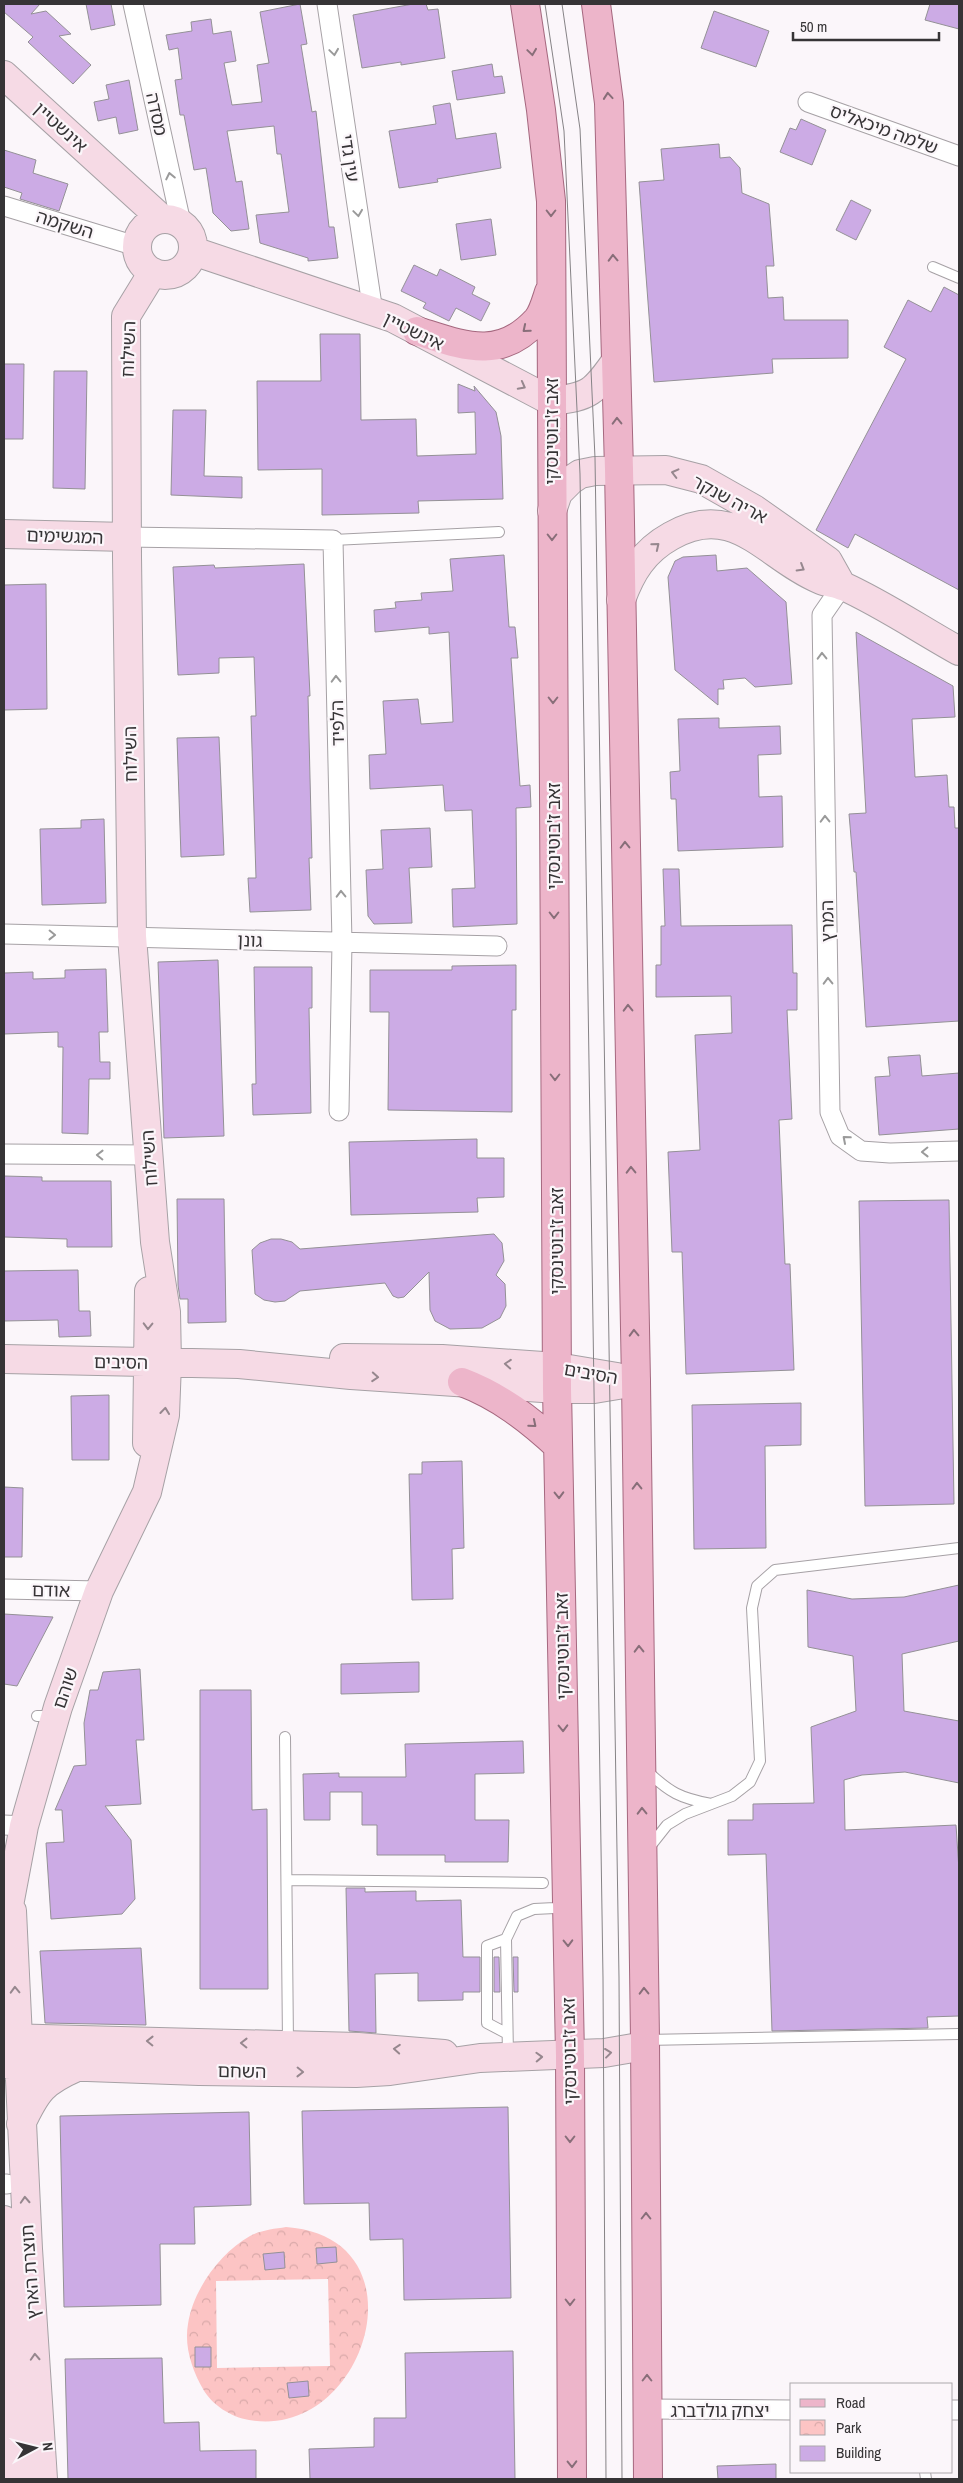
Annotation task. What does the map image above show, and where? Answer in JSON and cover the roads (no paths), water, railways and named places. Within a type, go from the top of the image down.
[{"type":"main road","name":"זאב ז'בוטינסקי","points":[[525,4],[541,110],[551,201],[557,1378],[570,2056],[572,2479]]},
{"type":"main road","points":[[596,4],[609,103],[619,469],[636,1382],[645,2043],[648,2479]]},
{"type":"main road","points":[[417,331],[469,347],[492,347],[516,337],[538,319],[551,288]]},
{"type":"main road","points":[[462,1382],[483,1390],[504,1403],[525,1417],[558,1446]]},
{"type":"street","name":"מסדה","points":[[133,4],[171,221]]},
{"type":"street","name":"עין גדי","points":[[327,4],[373,312]]},
{"type":"street","name":"אינשטיין","points":[[4,75],[171,221]]},
{"type":"street","name":"שלמה מיכאליס","points":[[808,102],[959,156]]},
{"type":"street","name":"השקמה","points":[[4,206],[126,243]]},
{"type":"street","points":[[171,221],[191,235],[193,251],[185,267],[178,272],[170,275],[152,272],[141,261],[137,246],[138,238],[148,225],[171,221]]},
{"type":"street","name":"אינשטיין","points":[[193,251],[373,312],[417,331],[551,401]]},
{"type":"street","name":"השילוח","points":[[152,272],[126,316],[127,537],[132,936],[155,1242],[166,1312],[157,1362]]},
{"type":"street","points":[[551,401],[577,398],[592,391],[616,360]]},
{"type":"street","name":"אריה שנקר","points":[[552,511],[558,493],[580,474],[619,469],[666,470],[702,479],[754,509],[828,561],[842,586]]},
{"type":"street","name":"אריה שנקר","points":[[621,600],[629,578],[640,560],[659,543],[679,531],[717,522],[737,529],[820,580],[842,586],[959,651]]},
{"type":"street","name":"המגשימים","points":[[4,534],[127,537]]},
{"type":"street","points":[[127,537],[333,540]]},
{"type":"street","name":"הלפיד","points":[[333,540],[342,942],[340,1111]]},
{"type":"street","name":"המרץ","points":[[842,586],[822,615],[830,1112],[840,1136],[861,1151],[890,1153],[959,1151]]},
{"type":"street","name":"גונן","points":[[4,934],[496,946]]},
{"type":"street","points":[[4,1154],[149,1155]]},
{"type":"street","name":"הסיבים","points":[[239,1364],[311,1358],[442,1359],[557,1378]]},
{"type":"street","name":"הסיבים","points":[[4,1359],[239,1364],[351,1375],[462,1382],[557,1378],[602,1373],[636,1382]]},
{"type":"street","name":"שוהם","points":[[11,2051],[14,1825],[46,1716],[99,1591],[147,1492],[165,1415],[157,1362]]},
{"type":"street","name":"אודם","points":[[4,1589],[99,1591]]},
{"type":"street","name":"שוהם","points":[[4,1932],[12,1892]]},
{"type":"street","name":"השחם","points":[[11,2051],[199,2057],[390,2072],[480,2058],[507,2045],[570,2056],[604,2053],[645,2043]]},
{"type":"street","name":"השחם","points":[[11,2051],[77,2067],[199,2057],[288,2044],[399,2049],[480,2058]]},
{"type":"street","name":"תוצרת הארץ","points":[[11,2051],[21,2124],[17,2249],[7,2334],[14,2479]]},
{"type":"street","points":[[21,2124],[32,2101],[43,2086],[58,2075],[77,2067]]},
{"type":"street","name":"תוצרת הארץ","points":[[4,2220],[17,2249],[43,2479]]},
{"type":"street","name":"יצחק גולדברג","points":[[647,2409],[790,2410]]},
{"type":"lane","points":[[933,267],[959,278]]},
{"type":"lane","points":[[333,540],[499,532]]},
{"type":"lane","points":[[642,1857],[667,1825],[685,1814],[732,1796],[750,1782],[760,1761],[752,1608],[757,1586],[775,1570],[959,1548]]},
{"type":"lane","points":[[285,1737],[288,2044]]},
{"type":"lane","points":[[641,1765],[667,1789],[685,1799],[712,1804]]},
{"type":"lane","points":[[287,1880],[543,1883]]},
{"type":"lane","points":[[507,2045],[506,1939],[517,1916],[534,1909],[555,1908],[567,1900]]},
{"type":"lane","points":[[506,1939],[487,1946],[487,1984],[488,2023],[507,2045]]},
{"type":"lane","points":[[645,2043],[687,2039],[959,2034]]},
{"type":"tram line","points":[[545,4],[564,131],[580,474],[603,1978],[606,2479]]},
{"type":"tram line","points":[[562,4],[580,129],[595,458],[619,1978],[622,2479]]}]
